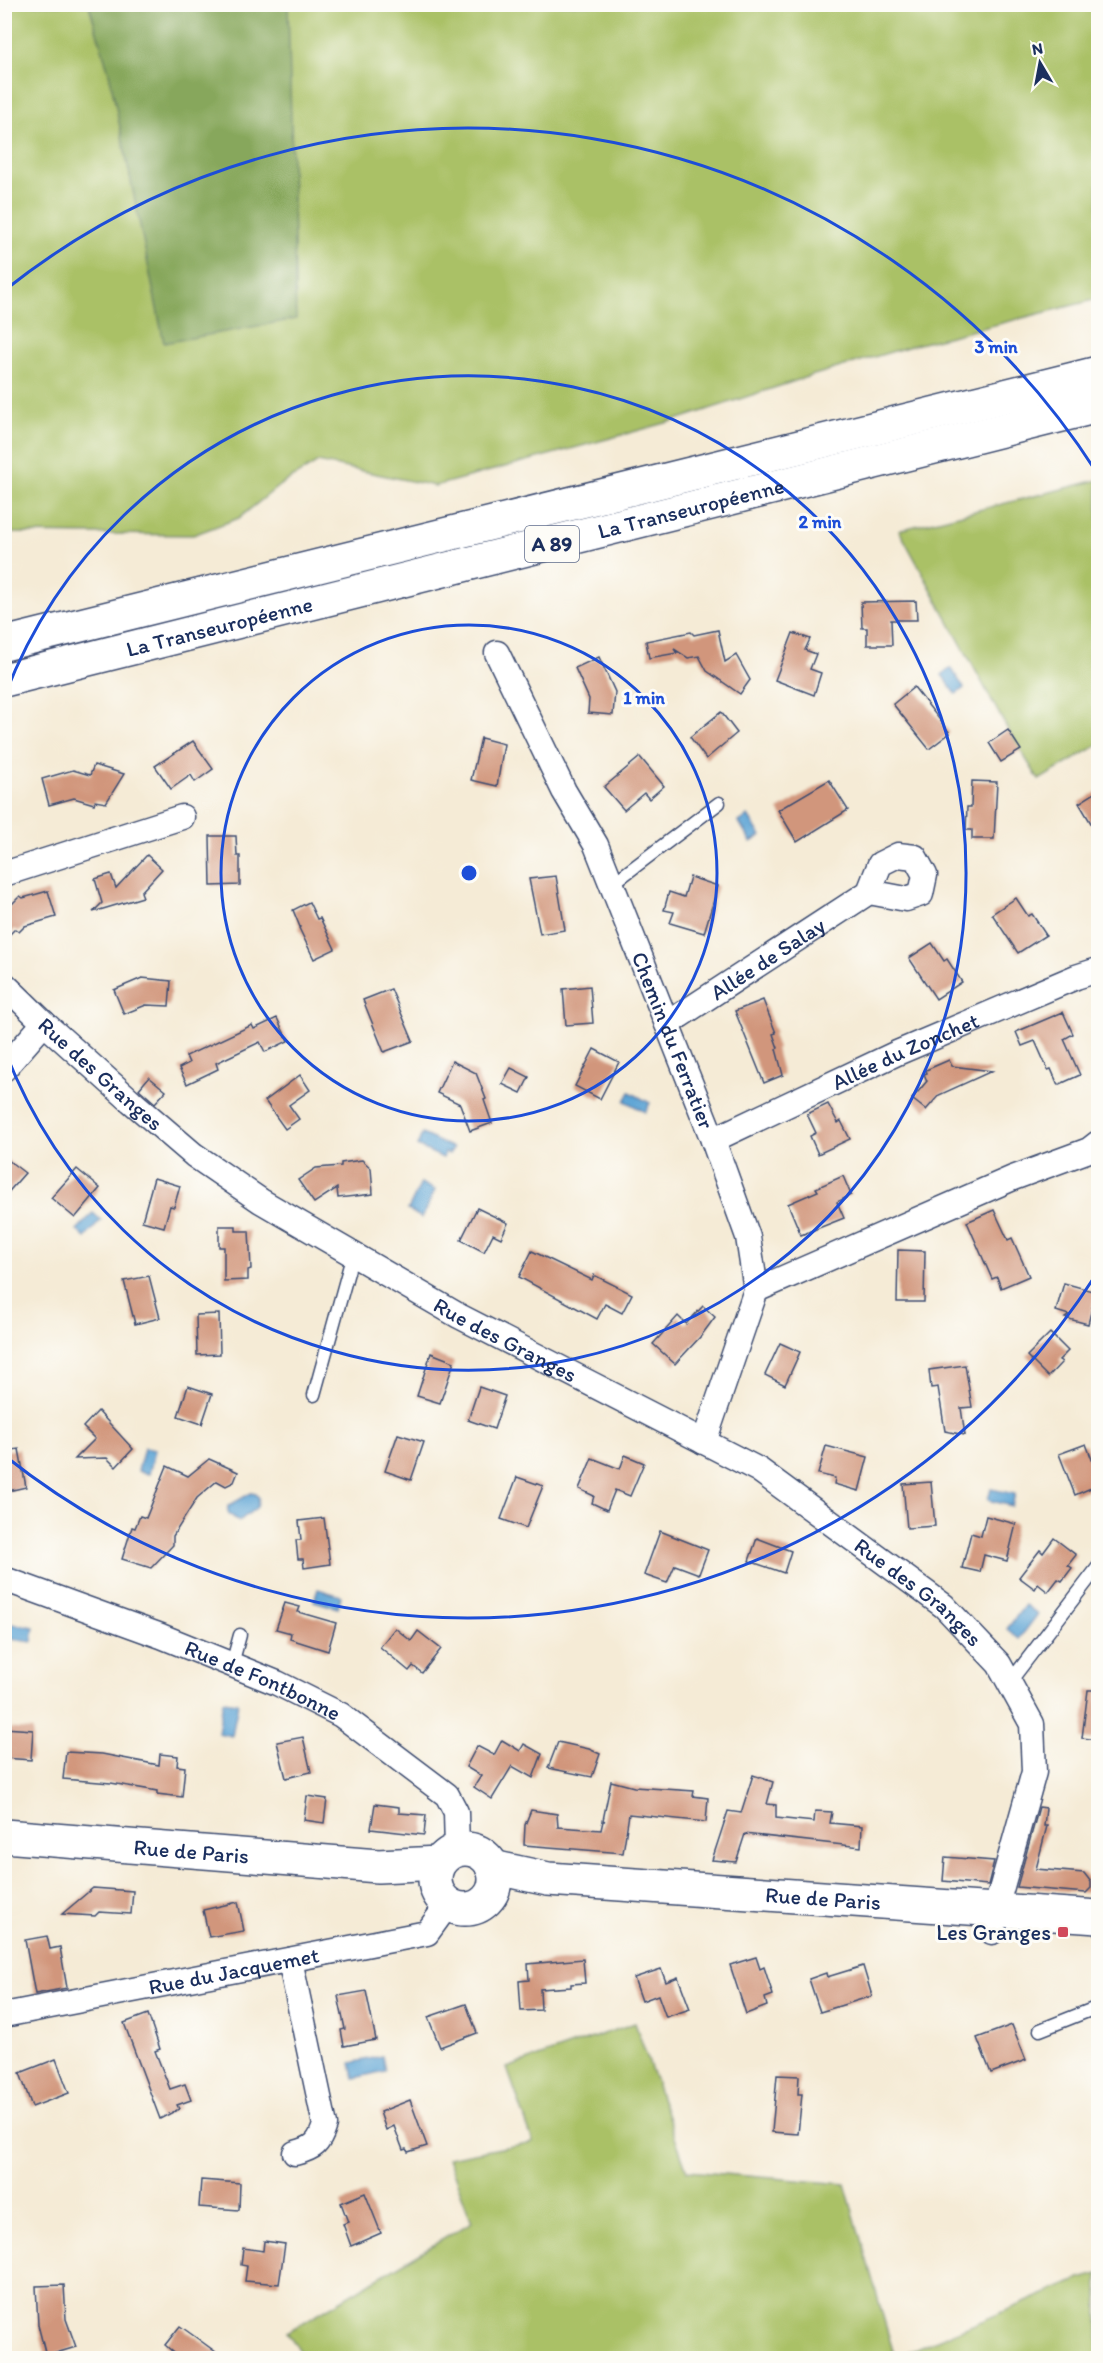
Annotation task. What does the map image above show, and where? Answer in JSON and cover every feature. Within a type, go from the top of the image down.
[{"type":"main road","name":"La Transeuropéenne","points":[[4,644],[1098,373]]},
{"type":"main road","name":"La Transeuropéenne","points":[[4,680],[1098,406]]},
{"type":"main road","name":"Rue de Paris","points":[[4,1836],[378,1866],[445,1876]]},
{"type":"main road","points":[[472,1850],[482,1854],[492,1879],[483,1902],[470,1908],[456,1908],[445,1876],[472,1850]]},
{"type":"main road","name":"Rue de Paris","points":[[492,1879],[548,1879],[994,1920],[1098,1917]]},
{"type":"street","name":"Chemin du Ferratier","points":[[497,654],[564,791],[596,845],[713,1140],[748,1237],[756,1290],[704,1442]]},
{"type":"street","points":[[4,874],[182,817]]},
{"type":"street","name":"Allée de Salay","points":[[667,1024],[869,892]]},
{"type":"street","name":"Allée du Zonchet","points":[[713,1140],[897,1053],[1076,977],[1098,970]]},
{"type":"street","name":"Rue des Granges","points":[[4,984],[44,1023],[194,1155],[261,1201],[459,1316],[759,1470],[944,1606],[999,1664],[1032,1724],[1034,1772],[994,1920]]},
{"type":"street","points":[[4,1069],[44,1023]]},
{"type":"street","points":[[756,1290],[1012,1178],[1089,1150],[1098,1143]]},
{"type":"street","name":"Rue de Fontbonne","points":[[4,1579],[232,1664],[277,1683],[341,1715],[447,1795],[456,1812],[445,1876]]},
{"type":"street","name":"Rue du Jacquemet","points":[[4,2015],[427,1933],[445,1876]]},
{"type":"street","points":[[290,1960],[325,2125],[321,2138],[311,2149],[295,2153]]},
{"type":"lane","points":[[612,884],[719,803]]},
{"type":"lane","points":[[314,1395],[353,1254]]},
{"type":"lane","points":[[1010,1683],[1098,1567]]},
{"type":"lane","points":[[232,1664],[240,1635]]},
{"type":"lane","points":[[1040,2030],[1098,2007]]},
{"type":"green space","points":[[5,5],[1098,5],[1098,299],[911,346],[673,421],[435,486],[318,462],[280,485],[239,518],[193,535],[5,533]]},
{"type":"green space","points":[[89,5],[288,5],[296,319],[164,343],[109,73]]},
{"type":"green space","points":[[1098,480],[1098,745],[1039,780],[1008,730],[899,530]]},
{"type":"green space","points":[[635,2023],[687,2171],[845,2184],[895,2358],[305,2358],[287,2332],[472,2222],[448,2158],[533,2142],[507,2068]]},
{"type":"green space","points":[[1098,2274],[1098,2358],[895,2358],[1080,2279]]},
{"type":"water","points":[[951,668],[964,688],[956,694],[942,675]]},
{"type":"water","points":[[748,816],[761,836],[751,842],[739,822]]},
{"type":"water","points":[[630,1092],[650,1103],[645,1112],[625,1101]]},
{"type":"water","points":[[422,1134],[453,1148],[449,1154],[445,1152],[443,1158],[417,1146]]},
{"type":"water","points":[[421,1183],[435,1190],[422,1218],[408,1210]]},
{"type":"water","points":[[93,1213],[101,1220],[85,1238],[77,1230]]},
{"type":"water","points":[[144,1448],[155,1450],[149,1474],[138,1471]]},
{"type":"water","points":[[991,1489],[1015,1494],[1012,1506],[988,1500]]},
{"type":"water","points":[[251,1493],[256,1494],[259,1498],[257,1507],[239,1521],[229,1513],[228,1506]]},
{"type":"water","points":[[318,1589],[341,1596],[338,1608],[314,1601]]},
{"type":"water","points":[[1025,1605],[1038,1614],[1019,1639],[1007,1629]]},
{"type":"water","points":[[5,1623],[34,1627],[32,1642],[5,1638]]},
{"type":"water","points":[[223,1701],[238,1703],[232,1736],[218,1733]]},
{"type":"water","points":[[382,2056],[385,2071],[354,2078],[351,2063]]},
{"type":"building","points":[[916,601],[917,620],[891,620],[892,645],[867,645],[867,628],[862,628],[861,602]]},
{"type":"building","points":[[718,630],[725,662],[736,655],[750,680],[740,694],[707,671],[699,656],[688,658],[674,649],[677,653],[649,658],[646,641],[691,632],[694,635]]},
{"type":"building","points":[[793,633],[810,639],[805,650],[816,654],[810,669],[821,673],[814,695],[775,680]]},
{"type":"building","points":[[599,657],[615,692],[613,715],[588,713],[589,699],[575,668]]},
{"type":"building","points":[[914,687],[950,733],[929,749],[893,704]]},
{"type":"building","points":[[721,712],[737,733],[706,759],[690,737]]},
{"type":"building","points":[[1008,730],[1021,750],[1001,762],[989,743]]},
{"type":"building","points":[[481,738],[504,744],[497,786],[471,780]]},
{"type":"building","points":[[193,741],[213,769],[195,782],[191,775],[171,789],[155,766]]},
{"type":"building","points":[[640,757],[664,786],[649,799],[644,793],[624,810],[604,787]]},
{"type":"building","points":[[94,765],[124,774],[106,803],[95,801],[94,804],[74,798],[49,805],[42,779],[73,770],[90,775]]},
{"type":"building","points":[[829,780],[848,810],[797,842],[778,810]]},
{"type":"building","points":[[972,781],[997,782],[994,839],[972,839],[972,830],[966,830],[967,807],[971,807]]},
{"type":"building","points":[[1098,791],[1098,835],[1079,803]]},
{"type":"building","points":[[210,836],[236,836],[237,856],[240,856],[240,885],[211,886]]},
{"type":"building","points":[[147,855],[162,869],[141,892],[143,897],[93,912],[102,903],[95,879],[111,874],[116,888]]},
{"type":"building","points":[[556,876],[565,930],[540,934],[529,879]]},
{"type":"building","points":[[690,877],[718,886],[704,933],[670,923],[674,912],[664,910],[669,892],[684,897]]},
{"type":"building","points":[[48,891],[56,917],[25,926],[19,932],[15,929],[4,940],[4,912],[20,896],[23,898]]},
{"type":"building","points":[[1016,898],[1028,916],[1032,914],[1046,935],[1018,953],[992,914]]},
{"type":"building","points":[[309,902],[317,919],[320,918],[335,949],[314,959],[293,910]]},
{"type":"building","points":[[932,943],[944,961],[947,959],[962,982],[936,999],[909,958]]},
{"type":"building","points":[[142,978],[171,981],[169,1006],[146,1005],[124,1014],[114,990]]},
{"type":"building","points":[[590,986],[593,1023],[566,1025],[563,989]]},
{"type":"building","points":[[391,989],[413,1041],[384,1052],[363,1000]]},
{"type":"building","points":[[763,1000],[776,1033],[773,1034],[783,1075],[764,1083],[735,1011]]},
{"type":"building","points":[[1063,1012],[1073,1034],[1064,1039],[1080,1075],[1058,1085],[1051,1069],[1048,1070],[1035,1041],[1022,1046],[1016,1032]]},
{"type":"building","points":[[277,1018],[288,1041],[265,1052],[260,1042],[216,1063],[218,1069],[187,1084],[179,1068],[189,1063],[186,1056],[252,1025],[254,1029]]},
{"type":"building","points":[[594,1049],[619,1062],[600,1099],[575,1086]]},
{"type":"building","points":[[949,1060],[952,1066],[992,1071],[939,1095],[926,1110],[912,1099],[927,1081],[924,1074],[927,1073],[926,1070]]},
{"type":"building","points":[[452,1061],[476,1073],[492,1123],[470,1131],[460,1104],[437,1093]]},
{"type":"building","points":[[511,1068],[529,1077],[521,1093],[502,1084]]},
{"type":"building","points":[[300,1075],[310,1090],[289,1105],[299,1119],[285,1129],[265,1101]]},
{"type":"building","points":[[149,1077],[166,1091],[155,1103],[139,1089]]},
{"type":"building","points":[[828,1104],[838,1123],[841,1121],[850,1139],[818,1154],[810,1136],[816,1133],[807,1114]]},
{"type":"building","points":[[4,1157],[25,1173],[4,1197]]},
{"type":"building","points":[[362,1160],[371,1168],[373,1194],[338,1198],[337,1188],[314,1203],[298,1180],[316,1168],[341,1166],[341,1163]]},
{"type":"building","points":[[77,1169],[100,1188],[75,1218],[51,1198]]},
{"type":"building","points":[[843,1176],[851,1195],[837,1202],[844,1218],[801,1235],[788,1204],[818,1191],[816,1188]]},
{"type":"building","points":[[154,1178],[180,1186],[174,1207],[170,1206],[164,1227],[142,1221]]},
{"type":"building","points":[[477,1208],[508,1223],[501,1238],[493,1234],[484,1252],[461,1240]]},
{"type":"building","points":[[994,1210],[1008,1240],[1012,1238],[1029,1276],[1001,1288],[997,1277],[992,1279],[967,1222]]},
{"type":"building","points":[[219,1226],[236,1226],[236,1231],[249,1231],[251,1269],[248,1270],[248,1280],[224,1281],[224,1247],[219,1247]]},
{"type":"building","points":[[898,1250],[925,1251],[924,1302],[897,1302]]},
{"type":"building","points":[[532,1251],[592,1280],[594,1275],[632,1294],[622,1313],[605,1304],[597,1319],[519,1277]]},
{"type":"building","points":[[149,1276],[160,1318],[135,1324],[124,1281]]},
{"type":"building","points":[[1064,1283],[1092,1291],[1098,1285],[1088,1324],[1065,1318],[1069,1315],[1056,1311]]},
{"type":"building","points":[[703,1306],[715,1317],[675,1364],[653,1344],[678,1316],[686,1324]]},
{"type":"building","points":[[219,1314],[220,1354],[197,1355],[196,1315]]},
{"type":"building","points":[[1050,1333],[1068,1351],[1059,1360],[1062,1362],[1048,1377],[1027,1356]]},
{"type":"building","points":[[780,1343],[800,1352],[785,1385],[765,1375]]},
{"type":"building","points":[[431,1353],[454,1362],[440,1403],[417,1396]]},
{"type":"building","points":[[965,1365],[972,1407],[961,1408],[965,1435],[945,1431],[938,1387],[931,1388],[929,1370]]},
{"type":"building","points":[[188,1386],[212,1394],[202,1424],[178,1416]]},
{"type":"building","points":[[479,1387],[505,1396],[494,1429],[468,1420]]},
{"type":"building","points":[[98,1411],[133,1449],[116,1467],[107,1458],[75,1459],[95,1439],[83,1427]]},
{"type":"building","points":[[398,1434],[424,1442],[411,1480],[385,1471]]},
{"type":"building","points":[[1086,1444],[1098,1475],[1098,1485],[1075,1495],[1059,1454]]},
{"type":"building","points":[[826,1446],[868,1457],[859,1491],[834,1484],[835,1478],[818,1474]]},
{"type":"building","points":[[19,1449],[26,1487],[4,1492],[4,1451]]},
{"type":"building","points":[[625,1455],[644,1463],[630,1496],[615,1490],[607,1510],[592,1503],[594,1496],[579,1489],[592,1458],[620,1469]]},
{"type":"building","points":[[209,1459],[238,1472],[234,1482],[226,1486],[217,1481],[197,1498],[173,1536],[173,1545],[151,1568],[122,1559],[132,1527],[135,1528],[140,1516],[146,1518],[167,1466],[188,1476]]},
{"type":"building","points":[[517,1477],[543,1486],[526,1528],[501,1519]]},
{"type":"building","points":[[931,1482],[935,1526],[907,1528],[903,1484]]},
{"type":"building","points":[[986,1516],[1016,1524],[1007,1561],[984,1555],[980,1572],[962,1568],[971,1533],[981,1536]]},
{"type":"building","points":[[324,1518],[330,1564],[304,1568],[303,1559],[298,1559],[296,1540],[301,1540],[299,1521]]},
{"type":"building","points":[[660,1531],[708,1550],[699,1574],[675,1565],[667,1583],[644,1575]]},
{"type":"building","points":[[757,1538],[791,1551],[784,1573],[749,1561]]},
{"type":"building","points":[[1054,1538],[1076,1555],[1068,1565],[1072,1568],[1062,1581],[1058,1579],[1048,1592],[1038,1584],[1035,1589],[1019,1577],[1040,1550],[1043,1553]]},
{"type":"building","points":[[285,1603],[300,1607],[298,1612],[336,1623],[328,1651],[290,1639],[291,1633],[276,1629]]},
{"type":"building","points":[[395,1628],[411,1641],[418,1631],[441,1649],[422,1673],[413,1666],[409,1671],[380,1647]]},
{"type":"building","points":[[1088,1690],[1098,1690],[1098,1740],[1082,1738]]},
{"type":"building","points":[[4,1728],[33,1730],[31,1760],[4,1758]]},
{"type":"building","points":[[303,1737],[311,1772],[286,1778],[277,1742]]},
{"type":"building","points":[[502,1740],[520,1751],[524,1744],[542,1754],[533,1778],[512,1766],[492,1799],[474,1787],[481,1776],[466,1767],[477,1746],[494,1755]]},
{"type":"building","points":[[558,1742],[600,1754],[592,1777],[548,1768]]},
{"type":"building","points":[[66,1752],[102,1754],[159,1765],[160,1754],[178,1756],[177,1766],[185,1767],[182,1797],[157,1794],[157,1791],[111,1783],[63,1779]]},
{"type":"building","points":[[753,1775],[773,1782],[767,1804],[776,1805],[776,1818],[814,1822],[815,1811],[832,1812],[830,1823],[862,1826],[861,1847],[745,1834],[736,1862],[712,1860],[728,1811],[741,1813]]},
{"type":"building","points":[[611,1781],[634,1787],[694,1791],[693,1796],[708,1798],[706,1822],[629,1814],[623,1853],[524,1845],[525,1825],[531,1810],[557,1814],[558,1827],[601,1830],[603,1821],[605,1821],[603,1820]]},
{"type":"building","points":[[307,1796],[327,1799],[324,1823],[304,1820]]},
{"type":"building","points":[[375,1804],[399,1807],[399,1813],[426,1815],[424,1835],[371,1829]]},
{"type":"building","points":[[1039,1807],[1046,1808],[1044,1826],[1047,1826],[1036,1869],[1084,1873],[1091,1882],[1091,1888],[1086,1893],[1017,1887]]},
{"type":"building","points":[[945,1857],[994,1861],[988,1885],[943,1881]]},
{"type":"building","points":[[93,1888],[133,1891],[131,1914],[99,1912],[95,1916],[62,1914]]},
{"type":"building","points":[[238,1902],[244,1931],[209,1937],[203,1910]]},
{"type":"building","points":[[47,1936],[50,1949],[60,1947],[67,1988],[35,1994],[25,1940]]},
{"type":"building","points":[[756,1957],[760,1969],[764,1967],[773,1995],[765,1998],[767,2006],[746,2014],[730,1965]]},
{"type":"building","points":[[583,1959],[585,1983],[571,1984],[571,1987],[540,1989],[541,2010],[521,2011],[519,1981],[529,1980],[528,1964]]},
{"type":"building","points":[[863,1966],[872,1996],[820,2012],[809,1979],[826,1973],[827,1977]]},
{"type":"building","points":[[661,1969],[666,1982],[678,1977],[690,2009],[666,2017],[658,1995],[642,2001],[634,1978]]},
{"type":"building","points":[[366,1991],[376,2040],[344,2046],[341,2030],[345,2029],[338,1996]]},
{"type":"building","points":[[466,2004],[477,2033],[440,2047],[428,2017]]},
{"type":"building","points":[[148,2014],[160,2049],[155,2051],[170,2089],[185,2084],[191,2100],[177,2105],[179,2109],[160,2119],[124,2023]]},
{"type":"building","points":[[1012,2025],[1026,2060],[991,2073],[977,2038]]},
{"type":"building","points":[[56,2059],[69,2093],[32,2107],[20,2073]]},
{"type":"building","points":[[777,2075],[799,2076],[798,2094],[802,2094],[798,2134],[772,2132]]},
{"type":"building","points":[[410,2100],[427,2146],[408,2152],[406,2149],[403,2150],[394,2126],[386,2130],[380,2112]]},
{"type":"building","points":[[201,2180],[240,2183],[239,2210],[199,2207]]},
{"type":"building","points":[[365,2193],[381,2233],[351,2246],[343,2224],[348,2222],[341,2203]]},
{"type":"building","points":[[264,2241],[285,2244],[279,2284],[245,2281],[247,2266],[241,2265],[243,2248],[263,2251]]},
{"type":"building","points":[[64,2285],[66,2319],[76,2347],[46,2356],[38,2325],[36,2286]]},
{"type":"building","points":[[180,2326],[224,2358],[180,2358],[165,2345]]},
{"type":"place","name":"Les Granges","points":[[1063,1932]]}]
